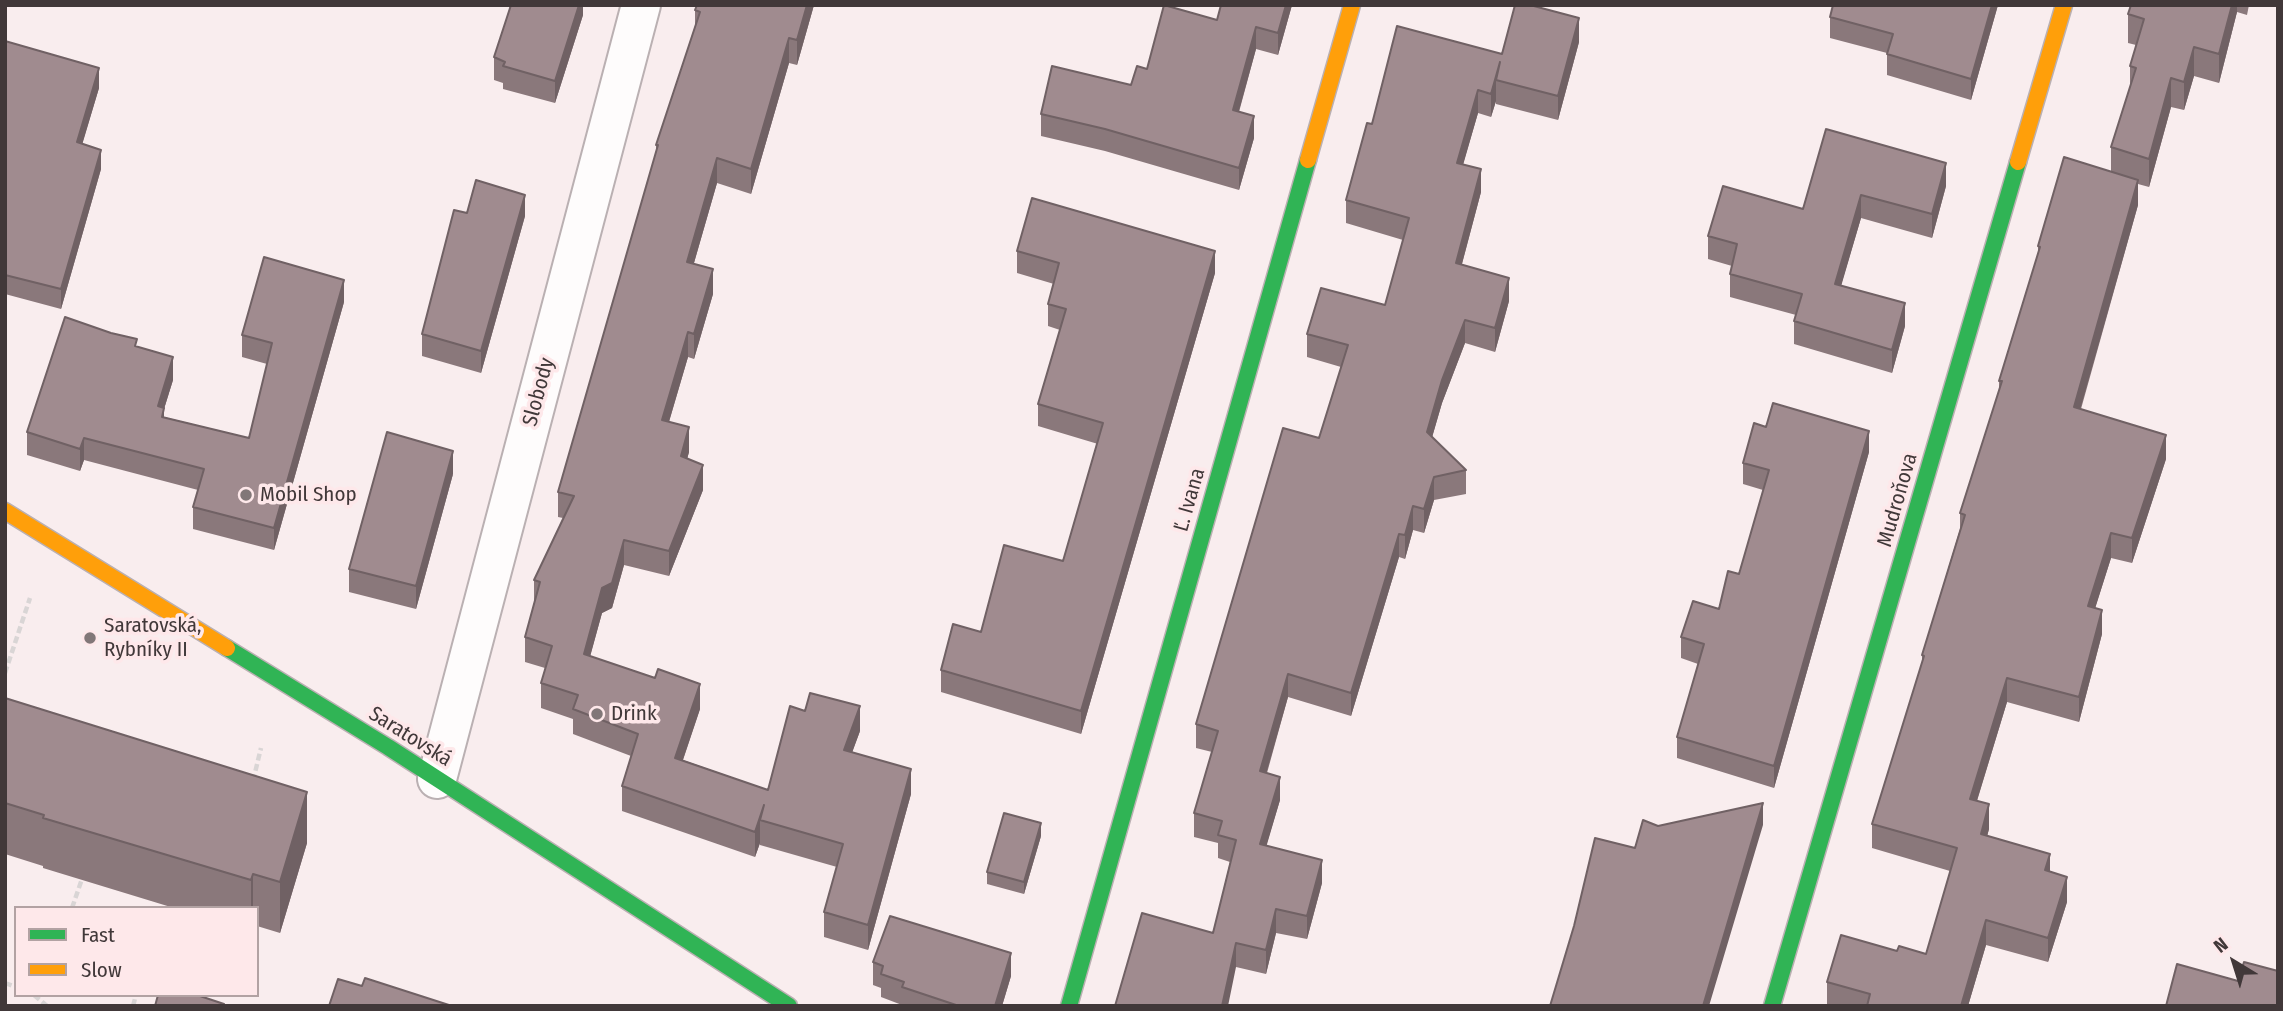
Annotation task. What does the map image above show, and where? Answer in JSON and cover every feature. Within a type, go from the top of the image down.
[{"type":"street","name":"Slobody","points":[[437,779],[641,5]]},
{"type":"street","name":"Ľ. Ivana","points":[[1069,1006],[1352,5]]},
{"type":"street","name":"Mudroňova","points":[[1772,1006],[2064,5]]},
{"type":"street","name":"Saratovská","points":[[5,510],[437,779],[789,1006]]},
{"type":"path","points":[[5,673],[30,598]]},
{"type":"path","points":[[250,792],[261,748]]},
{"type":"path","points":[[73,906],[84,872]]},
{"type":"building","points":[[511,5],[579,5],[555,81],[503,66],[505,62],[494,57]]},
{"type":"building","points":[[697,5],[807,5],[797,40],[789,38],[751,169],[717,158],[687,262],[713,269],[694,334],[688,332],[662,420],[689,427],[681,456],[703,465],[669,551],[624,540],[612,583],[602,588],[584,654],[655,678],[658,669],[700,684],[675,758],[768,790],[790,706],[805,711],[810,693],[860,706],[844,750],[911,769],[868,925],[824,912],[843,844],[760,820],[764,805],[755,832],[622,786],[638,734],[573,709],[578,695],[541,683],[552,646],[525,637],[540,582],[534,580],[574,496],[558,492],[656,145],[700,12],[695,10]]},
{"type":"building","points":[[1164,5],[1217,20],[1221,5],[1286,5],[1278,33],[1256,27],[1233,110],[1254,116],[1239,168],[1105,129],[1041,114],[1052,66],[1131,85],[1137,66],[1147,69]]},
{"type":"building","points":[[1515,5],[1530,5],[1579,18],[1558,96],[1496,80],[1500,62],[1491,94],[1478,90],[1457,163],[1481,169],[1456,263],[1509,278],[1495,328],[1465,320],[1442,380],[1427,432],[1466,470],[1434,477],[1424,509],[1413,506],[1405,535],[1399,534],[1351,693],[1288,674],[1260,771],[1280,777],[1260,844],[1322,860],[1307,916],[1276,909],[1266,950],[1236,943],[1222,1006],[1115,1006],[1142,913],[1213,933],[1236,840],[1218,835],[1222,821],[1194,813],[1218,731],[1196,724],[1283,428],[1319,438],[1348,345],[1307,334],[1321,288],[1385,305],[1409,218],[1346,200],[1367,123],[1372,124],[1397,26],[1502,54]]},
{"type":"building","points":[[1833,5],[1992,5],[1971,79],[1887,54],[1893,34],[1830,17]]},
{"type":"building","points":[[2131,5],[2232,5],[2219,54],[2194,47],[2184,82],[2171,78],[2149,159],[2111,147],[2136,68],[2130,66],[2144,19],[2128,14]]},
{"type":"building","points":[[5,41],[99,68],[77,142],[101,150],[61,289],[5,275]]},
{"type":"building","points":[[1826,129],[1946,163],[1932,214],[1861,195],[1835,284],[1905,303],[1892,350],[1794,321],[1802,294],[1730,274],[1737,244],[1708,236],[1723,186],[1803,209]]},
{"type":"building","points":[[2064,157],[2138,180],[2074,407],[2166,435],[2132,538],[2111,533],[2088,606],[2102,610],[2079,697],[2007,678],[1970,799],[1989,804],[1981,834],[2050,854],[2045,870],[2067,877],[2048,938],[1986,920],[1961,1006],[1867,1006],[1870,994],[1827,982],[1841,935],[1897,951],[1899,946],[1926,954],[1957,848],[1872,824],[1965,515],[1960,513],[2002,381],[1999,381]]},
{"type":"building","points":[[476,180],[525,195],[481,351],[422,334],[454,210],[467,213]]},
{"type":"building","points":[[1032,198],[1215,251],[1081,711],[941,670],[953,624],[981,632],[1004,545],[1063,561],[1103,423],[1038,404],[1066,309],[1048,304],[1059,263],[1017,251]]},
{"type":"building","points":[[264,257],[344,280],[274,528],[193,507],[204,469],[84,438],[80,449],[27,432],[65,317],[137,339],[135,346],[173,357],[158,406],[164,408],[162,417],[249,438],[272,343],[242,335]]},
{"type":"building","points":[[1773,403],[1869,431],[1774,766],[1677,737],[1704,644],[1681,637],[1693,601],[1719,609],[1728,571],[1739,574],[1769,470],[1743,463],[1754,423],[1766,427]]},
{"type":"building","points":[[387,432],[453,451],[416,586],[349,569]]},
{"type":"building","points":[[5,698],[307,792],[280,882],[253,874],[251,880],[43,818],[44,815],[5,803]]},
{"type":"building","points":[[1763,803],[1703,1006],[1550,1006],[1574,926],[1595,838],[1635,848],[1643,820],[1658,826]]},
{"type":"building","points":[[1004,813],[1041,823],[1024,882],[987,872]]},
{"type":"building","points":[[890,916],[1011,953],[995,1006],[959,1006],[902,987],[904,982],[881,974],[883,966],[873,962]]},
{"type":"building","points":[[2244,962],[2278,971],[2278,1006],[2166,1006],[2177,964],[2238,981]]},
{"type":"building","points":[[365,978],[452,1006],[329,1006],[338,979],[362,986]]},
{"type":"building","points":[[157,997],[203,997],[224,1004],[224,1006],[155,1006]]},
{"type":"traffic: fast","points":[[1069,1006],[1308,160]]},
{"type":"traffic: fast","points":[[1772,1006],[2018,162]]},
{"type":"traffic: fast","points":[[227,648],[388,747],[789,1006]]},
{"type":"traffic: slow","points":[[1308,160],[1352,5]]},
{"type":"traffic: slow","points":[[2018,162],[2064,5]]},
{"type":"traffic: slow","points":[[5,511],[227,648]]},
{"type":"place","name":"Mobil Shop","points":[[246,495]]},
{"type":"place","name":"Saratovská, Rybníky II","points":[[90,638]]},
{"type":"place","name":"Drink","points":[[597,714]]}]
